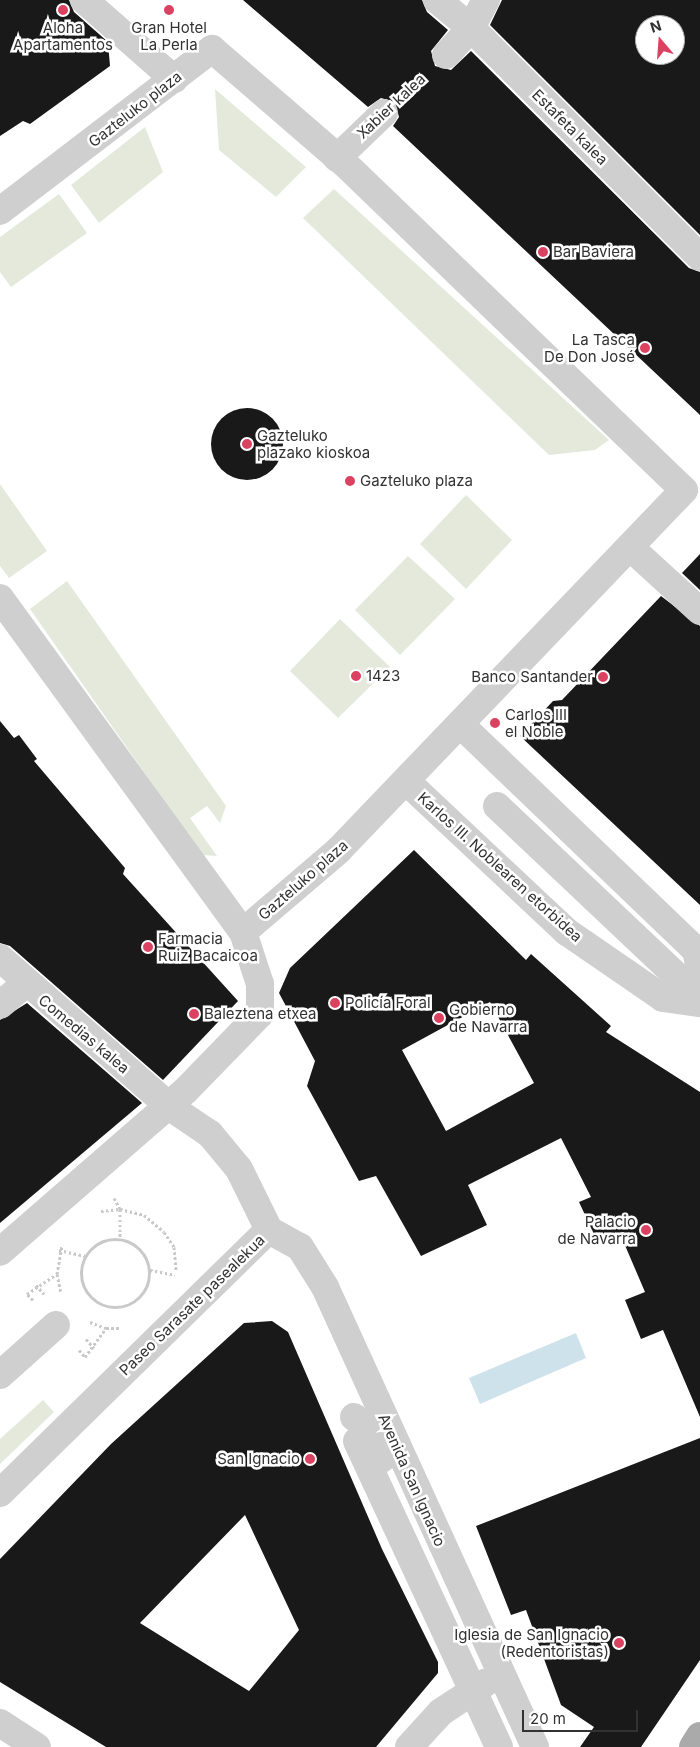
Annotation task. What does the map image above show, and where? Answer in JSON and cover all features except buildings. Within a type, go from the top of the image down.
[{"type":"main road","points":[[693,1747],[700,1736]]},
{"type":"street","points":[[84,0],[174,80]]},
{"type":"street","name":"Estafeta kalea","points":[[437,0],[471,28],[700,257]]},
{"type":"street","points":[[446,55],[471,28],[486,0]]},
{"type":"street","name":"Gazteluko plaza","points":[[0,212],[212,49],[337,158],[684,490],[632,549],[339,850],[243,932]]},
{"type":"street","name":"Xabier kalea","points":[[337,158],[384,112]]},
{"type":"street","points":[[632,549],[700,611]]},
{"type":"street","name":"Gazteluko plaza","points":[[3,607],[243,932],[260,984],[260,1014],[170,1107]]},
{"type":"street","points":[[461,725],[696,950],[700,969]]},
{"type":"street","name":"Karlos III. Noblearen etorbidea","points":[[406,781],[567,932],[664,998],[700,1003]]},
{"type":"street","points":[[497,806],[700,998]]},
{"type":"street","name":"Comedias kalea","points":[[0,958],[25,984],[170,1107]]},
{"type":"street","points":[[0,1005],[25,984]]},
{"type":"street","points":[[0,1252],[170,1107]]},
{"type":"street","name":"Paseo Sarasate pasealekua","points":[[0,1492],[268,1230],[239,1170],[210,1134],[170,1107]]},
{"type":"street","name":"Avenida San Ignacio","points":[[268,1230],[300,1247],[326,1287],[535,1747]]},
{"type":"street","points":[[0,1375],[56,1325]]},
{"type":"street","points":[[499,1747],[479,1687],[367,1427],[354,1418],[358,1444],[479,1687],[514,1747]]},
{"type":"street","points":[[409,1747],[441,1712],[479,1687]]},
{"type":"street","points":[[0,1723],[37,1747]]},
{"type":"path","name":"Xabier kalea","points":[[384,112],[425,74]]},
{"type":"path","points":[[109,1189],[120,1209],[120,1239]]},
{"type":"path","points":[[92,1214],[120,1209],[144,1215],[164,1232],[174,1247],[175,1282]]},
{"type":"path","points":[[66,1237],[59,1250],[57,1274],[27,1294],[85,1357],[106,1328],[130,1326]]},
{"type":"path","points":[[120,1239],[140,1250],[150,1270],[139,1298],[131,1304],[108,1307],[97,1303],[83,1286],[85,1256],[100,1242],[120,1239]]},
{"type":"path","points":[[59,1250],[85,1256]]},
{"type":"path","points":[[150,1270],[176,1275],[181,1281]]},
{"type":"shaded area","points":[[215,89],[306,167],[276,197],[219,150]]},
{"type":"shaded area","points":[[145,127],[163,172],[99,223],[71,185]]},
{"type":"shaded area","points":[[334,189],[609,440],[595,450],[549,455],[303,218]]},
{"type":"shaded area","points":[[59,194],[87,233],[11,287],[0,272],[0,237]]},
{"type":"shaded area","points":[[0,484],[47,551],[9,578],[0,566]]},
{"type":"shaded area","points":[[466,495],[512,540],[466,589],[420,544]]},
{"type":"shaded area","points":[[408,556],[455,599],[400,655],[355,610]]},
{"type":"shaded area","points":[[67,581],[226,806],[220,823],[207,806],[190,818],[217,856],[202,855],[30,609]]},
{"type":"shaded area","points":[[340,619],[390,667],[338,718],[290,671]]},
{"type":"shaded area","points":[[43,1400],[54,1412],[0,1464],[0,1439]]},
{"type":"water","points":[[576,1333],[586,1358],[480,1404],[469,1378]]},
{"type":"place","name":"Aloha Apartamentos","points":[[63,10]]},
{"type":"place","name":"Gran Hotel La Perla","points":[[169,10]]},
{"type":"place","name":"Bar Baviera","points":[[543,252]]},
{"type":"place","name":"La Tasca De Don José","points":[[645,348]]},
{"type":"place","name":"Gazteluko plazako kioskoa","points":[[247,444]]},
{"type":"place","name":"Gazteluko plaza","points":[[350,481]]},
{"type":"place","name":"1423","points":[[356,676]]},
{"type":"place","name":"Banco Santander","points":[[603,677]]},
{"type":"place","name":"Carlos III el Noble","points":[[495,723]]},
{"type":"place","name":"Farmacia Ruiz Bacaicoa","points":[[148,947]]},
{"type":"place","name":"Policía Foral","points":[[335,1003]]},
{"type":"place","name":"Baleztena etxea","points":[[194,1014]]},
{"type":"place","name":"Gobierno de Navarra","points":[[439,1018]]},
{"type":"place","name":"Palacio de Navarra","points":[[646,1230]]},
{"type":"place","name":"San Ignacio","points":[[310,1459]]},
{"type":"place","name":"Iglesia de San Ignacio (Redentoristas)","points":[[619,1643]]}]
